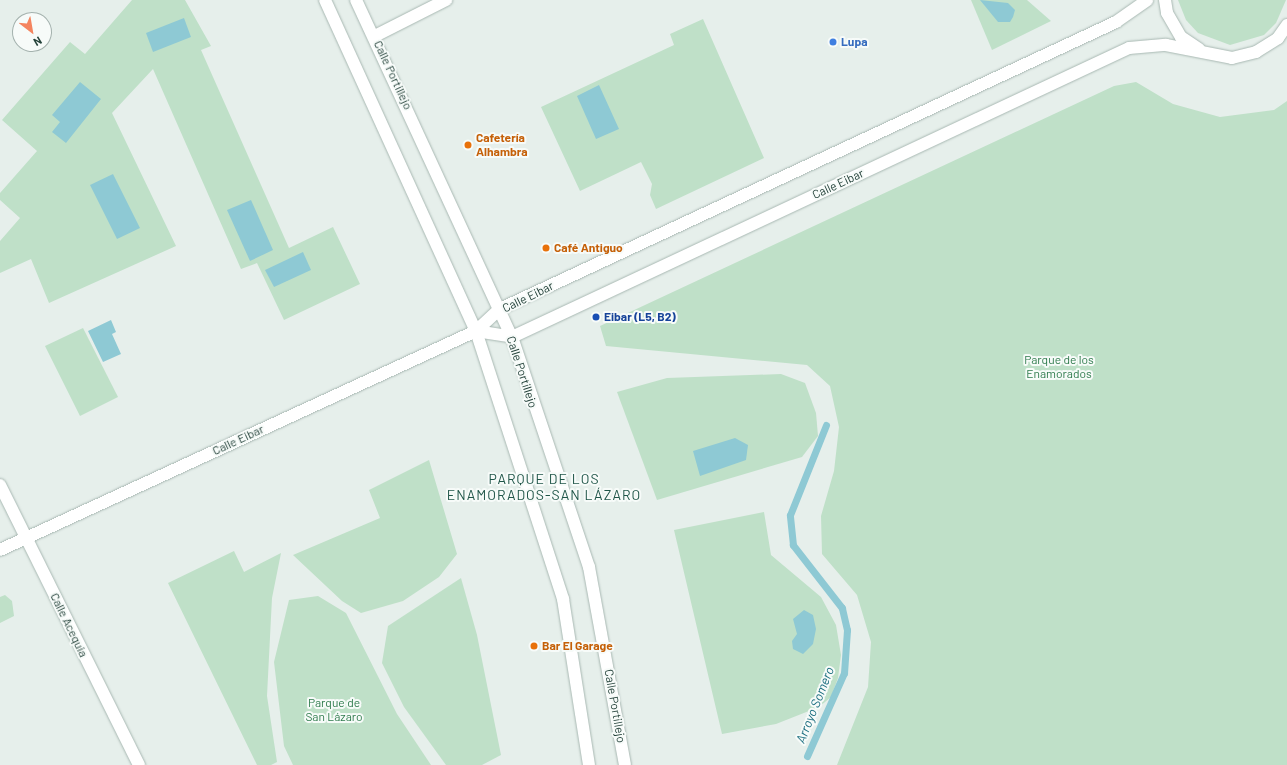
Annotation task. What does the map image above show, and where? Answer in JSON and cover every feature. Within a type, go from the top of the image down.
[{"type":"main road","points":[[325,0],[476,331],[563,599],[589,765]]},
{"type":"main road","name":"Calle Portillejo","points":[[356,0],[375,36],[512,337],[589,566],[625,765]]},
{"type":"main road","points":[[375,36],[446,0]]},
{"type":"main road","name":"Calle Eibar","points":[[0,550],[476,331],[500,309],[1109,26],[1143,6],[1147,0]]},
{"type":"main road","points":[[1165,0],[1167,13],[1181,37],[1204,52]]},
{"type":"main road","name":"Calle Eibar","points":[[512,337],[1129,48],[1166,45],[1232,58],[1256,52],[1278,38],[1287,26]]},
{"type":"main road","points":[[476,331],[512,337]]},
{"type":"main road","name":"Calle Acequia","points":[[0,485],[139,765]]},
{"type":"green space","points":[[132,0],[185,0],[211,46],[201,50],[289,248],[333,227],[360,284],[284,320],[257,263],[241,269],[153,69],[112,113],[176,246],[49,303],[31,259],[0,273],[0,241],[20,218],[0,200],[0,193],[37,151],[2,120],[70,42],[85,54]]},
{"type":"green space","points":[[971,0],[1027,0],[1051,21],[992,50]]},
{"type":"green space","points":[[1178,0],[1286,0],[1276,23],[1264,35],[1230,45],[1198,33],[1186,20]]},
{"type":"green space","points":[[703,19],[764,158],[656,209],[650,195],[652,184],[641,162],[580,191],[541,107],[674,45],[670,34]]},
{"type":"green space","name":"Parque de los Enamorados","points":[[1136,82],[1173,104],[1220,117],[1274,110],[1287,101],[1287,765],[837,765],[868,687],[871,642],[857,595],[822,554],[821,516],[834,471],[839,427],[830,386],[807,365],[606,346],[600,326],[1114,86]]},
{"type":"green space","points":[[83,328],[118,397],[80,416],[45,346]]},
{"type":"green space","points":[[781,374],[805,383],[816,413],[818,436],[802,457],[657,500],[617,392],[667,378]]},
{"type":"green space","points":[[429,460],[457,554],[439,577],[403,601],[361,613],[342,601],[293,555],[380,518],[369,490]]},
{"type":"green space","points":[[764,512],[771,555],[821,597],[836,625],[841,655],[838,678],[831,697],[819,707],[776,724],[722,734],[674,530]]},
{"type":"green space","name":"Parque de San Lázaro","points":[[234,551],[244,572],[281,553],[272,598],[267,696],[277,762],[271,765],[257,765],[168,583]]},
{"type":"green space","name":"Parque de San Lázaro","points":[[461,578],[477,635],[501,755],[482,765],[446,765],[404,707],[382,663],[388,626]]},
{"type":"green space","points":[[5,595],[12,601],[14,616],[0,623],[0,597]]},
{"type":"green space","name":"Parque de San Lázaro","points":[[318,596],[346,613],[397,714],[431,765],[293,765],[284,746],[274,662],[289,600]]},
{"type":"water","points":[[980,0],[1008,3],[1015,10],[1010,22],[998,22]]},
{"type":"water","points":[[184,18],[191,37],[153,52],[146,33]]},
{"type":"water","points":[[80,82],[101,99],[66,143],[52,132],[60,122],[52,115]]},
{"type":"water","points":[[599,85],[619,129],[596,139],[577,96]]},
{"type":"water","points":[[113,174],[140,228],[117,239],[90,185]]},
{"type":"water","points":[[251,200],[273,250],[250,261],[227,210]]},
{"type":"water","points":[[303,252],[311,270],[274,287],[265,270]]},
{"type":"water","points":[[111,320],[116,332],[112,334],[121,354],[103,362],[88,331]]},
{"type":"water","points":[[735,438],[748,445],[746,460],[700,476],[693,451]]},
{"type":"water","points":[[804,610],[813,615],[816,629],[813,644],[803,654],[793,649],[792,641],[797,634],[793,619]]},
{"type":"waterway","name":"Arroyo Somero","points":[[807,756],[844,673],[847,630],[842,608],[793,545],[790,515],[826,425]]},
{"type":"place","name":"Lupa","points":[[833,42]]},
{"type":"place","name":"Cafetería Alhambra","points":[[468,145]]},
{"type":"place","name":"Café Antiguo","points":[[546,248]]},
{"type":"place","name":"Eibar (L5, B2)","points":[[596,317]]},
{"type":"place","name":"Bar El Garage","points":[[534,646]]},
{"type":"district","name":"PARQUE DE LOS ENAMORADOS-SAN LÁZARO","points":[[544,488]]}]
